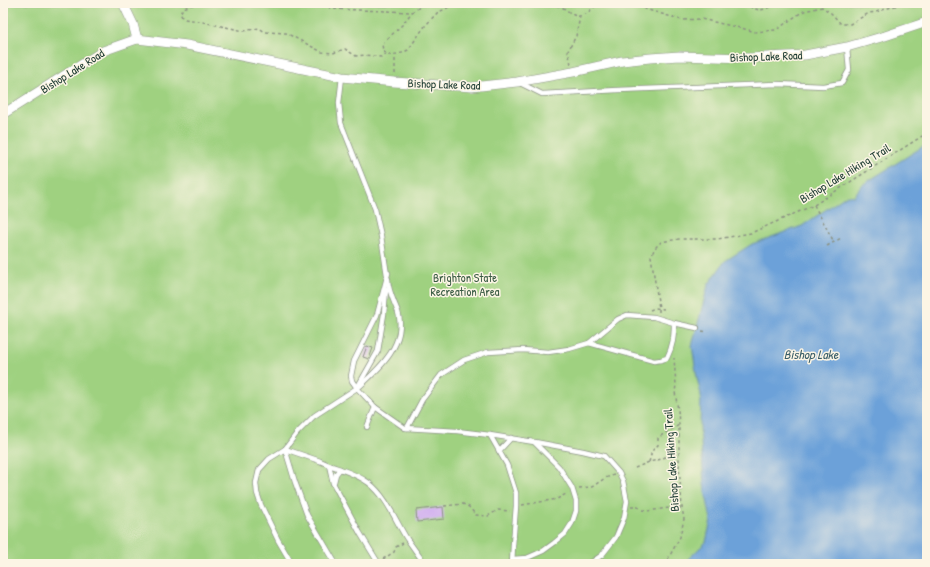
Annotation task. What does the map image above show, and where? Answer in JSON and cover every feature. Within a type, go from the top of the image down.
[{"type":"street","points":[[123,3],[133,24],[137,39]]},
{"type":"street","name":"Bishop Lake Road","points":[[3,114],[103,51],[137,39],[187,45],[342,77],[472,87],[517,82],[622,61],[650,58],[678,56],[748,58],[805,55],[847,47],[927,22]]},
{"type":"lane","points":[[517,82],[542,94],[777,84],[823,86],[842,83],[849,70],[847,47]]},
{"type":"lane","points":[[292,564],[278,540],[261,505],[256,483],[259,470],[269,459],[285,449],[297,433],[314,416],[357,388],[373,374],[387,358],[396,344],[400,327],[400,319],[388,284],[388,273],[375,209],[341,123],[339,103],[342,77]]},
{"type":"lane","points":[[357,388],[378,351],[384,314],[388,273]]},
{"type":"lane","points":[[388,273],[377,315],[354,361],[350,376],[352,381],[375,407],[407,428],[457,431],[490,435],[584,451],[604,456],[619,473],[623,481],[627,501],[624,518],[616,537],[602,555],[589,564]]},
{"type":"lane","points":[[407,428],[422,400],[440,375],[464,360],[488,352],[523,350],[548,352],[569,349],[589,343],[618,319],[627,315],[658,318],[697,328]]},
{"type":"lane","points":[[589,343],[654,361],[661,360],[667,358],[671,350],[674,337],[674,323]]},
{"type":"lane","points":[[367,427],[375,407]]},
{"type":"lane","points":[[490,435],[507,465],[516,493],[512,545],[513,562],[543,551],[554,543],[565,534],[572,523],[576,511],[576,501],[573,491],[559,467],[534,442]]},
{"type":"lane","points":[[499,451],[511,438]]},
{"type":"lane","points":[[285,449],[349,472],[367,482],[377,490],[385,500],[425,564]]},
{"type":"lane","points":[[285,449],[307,515],[336,564]]},
{"type":"lane","points":[[329,465],[333,483],[360,533],[379,563]]},
{"type":"lane","points":[[333,483],[336,474],[340,469]]},
{"type":"path","points":[[199,3],[182,9],[180,13],[181,16],[185,19],[244,31],[259,28],[265,32],[286,33],[322,52],[333,52],[345,49],[356,56],[365,54],[381,57],[387,54],[391,55],[402,53],[408,50],[428,22],[437,13],[460,3]]},
{"type":"path","points":[[324,3],[332,9],[412,12]]},
{"type":"path","points":[[387,54],[383,51],[382,44],[402,25],[412,12],[423,3]]},
{"type":"path","points":[[539,3],[560,6],[573,16],[580,17]]},
{"type":"path","points":[[573,72],[568,51],[576,36],[580,17],[599,3]]},
{"type":"path","points":[[633,3],[645,9],[682,20],[701,19],[754,32],[776,30],[804,11],[822,7],[831,13],[841,24],[850,24],[869,13],[904,3]]},
{"type":"path","points":[[745,3],[754,10],[764,10],[770,8],[775,3]]},
{"type":"path","points":[[394,82],[395,54]]},
{"type":"path","name":"Bishop Lake Hiking Trail","points":[[658,318],[659,308],[651,256],[655,248],[661,242],[679,239],[718,239],[751,233],[814,204],[927,133]]},
{"type":"path","points":[[814,204],[834,242]]},
{"type":"path","points":[[827,246],[841,238]]},
{"type":"path","points":[[648,313],[653,308],[664,310]]},
{"type":"path","name":"Bishop Lake Hiking Trail","points":[[664,564],[680,538],[684,519],[678,466],[679,425],[675,392],[675,363],[671,350]]},
{"type":"path","points":[[649,462],[652,451],[658,445],[658,438],[679,425]]},
{"type":"path","points":[[636,468],[649,462],[662,459],[679,450]]},
{"type":"path","points":[[444,506],[463,504],[469,507],[476,515],[488,516],[498,510],[515,512]]},
{"type":"path","points":[[626,507],[638,507],[647,511],[682,508]]},
{"type":"path","points":[[379,563],[394,552],[396,547],[408,539]]},
{"type":"green space","name":"Brighton State Recreation Area","points":[[3,3],[927,3],[927,564],[3,564]]},
{"type":"water","name":"Bishop Lake","points":[[927,144],[927,564],[683,564],[706,542],[711,520],[704,485],[700,427],[701,395],[692,346],[708,285],[725,261],[752,244],[802,226],[847,195],[854,196],[862,185]]},
{"type":"building","points":[[367,346],[373,348],[369,359],[363,357]]},
{"type":"building","points":[[443,507],[444,519],[417,522],[416,510]]}]
